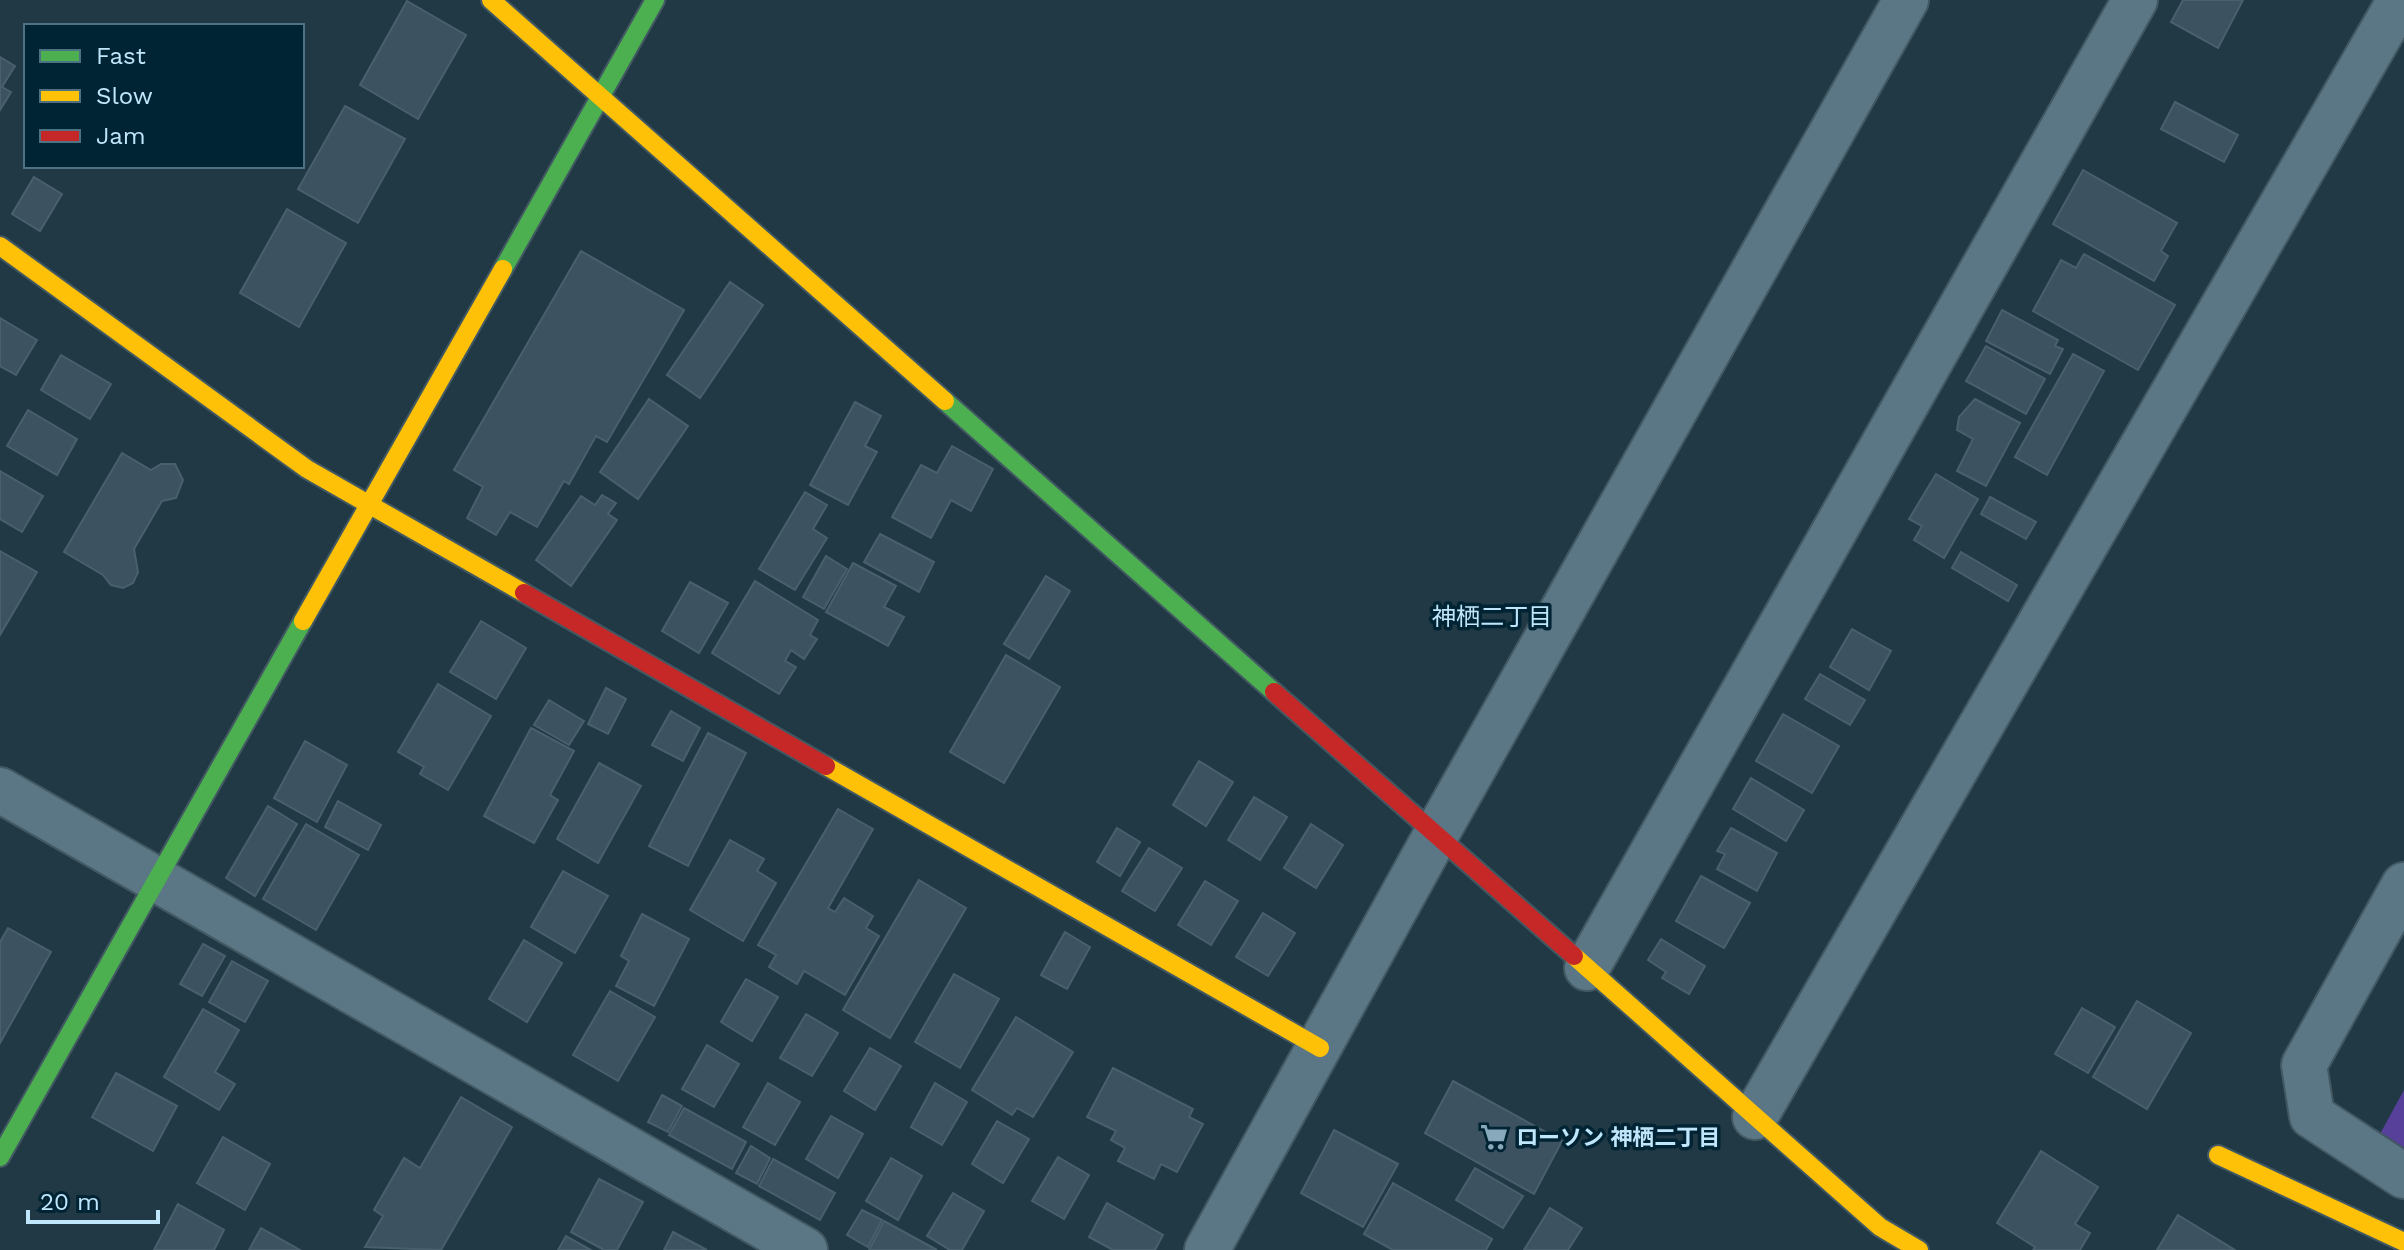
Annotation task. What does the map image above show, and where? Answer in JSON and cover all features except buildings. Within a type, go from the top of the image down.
[{"type":"street","points":[[491,0],[1880,1227],[1919,1250]]},
{"type":"street","points":[[0,1157],[372,505],[655,0]]},
{"type":"street","points":[[1207,1250],[1437,833],[1906,0]]},
{"type":"street","points":[[1587,968],[2135,0]]},
{"type":"street","points":[[1755,1117],[2400,0]]},
{"type":"street","points":[[0,246],[307,469],[1320,1048]]},
{"type":"street","points":[[0,790],[805,1250]]},
{"type":"street","points":[[2404,885],[2304,1065],[2312,1116],[2404,1176]]},
{"type":"street","points":[[2218,1155],[2404,1242]]},
{"type":"shaded area","points":[[2404,1090],[2404,1159],[2375,1143]]},
{"type":"traffic: fast","points":[[503,269],[655,0]]},
{"type":"traffic: fast","points":[[945,401],[1274,692]]},
{"type":"traffic: fast","points":[[0,1157],[303,621]]},
{"type":"traffic: slow","points":[[491,0],[945,401]]},
{"type":"traffic: slow","points":[[0,246],[307,469],[524,593]]},
{"type":"traffic: slow","points":[[303,621],[503,269]]},
{"type":"traffic: slow","points":[[826,766],[1320,1048]]},
{"type":"traffic: slow","points":[[1574,956],[1880,1227],[1919,1250]]},
{"type":"traffic: slow","points":[[2218,1155],[2404,1242]]},
{"type":"traffic: jam","points":[[524,593],[826,766]]},
{"type":"traffic: jam","points":[[1274,692],[1574,956]]},
{"type":"place","name":"ローソン 神栖二丁目","points":[[1494,1137]]},
{"type":"district","name":"神栖二丁目","points":[[1492,617]]}]
